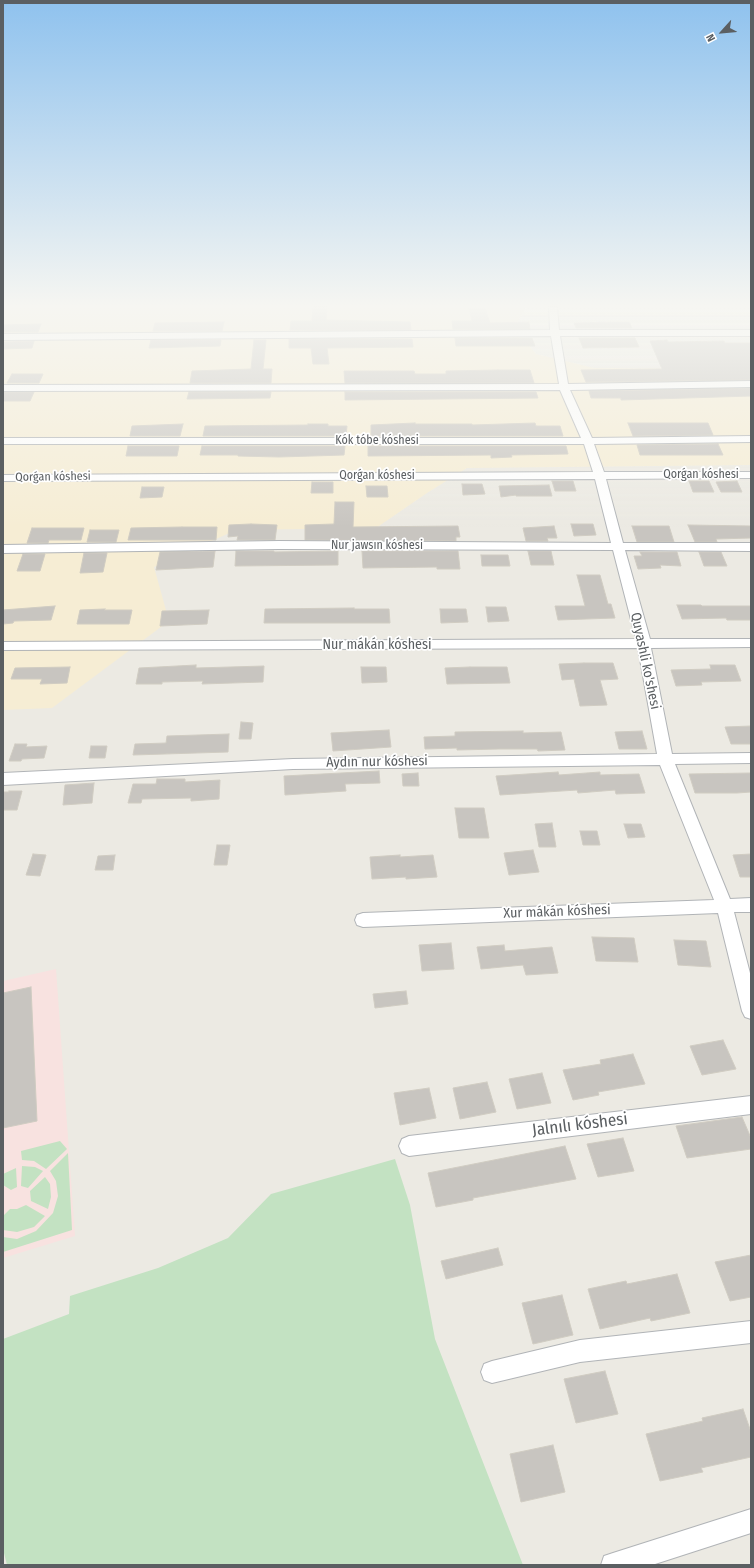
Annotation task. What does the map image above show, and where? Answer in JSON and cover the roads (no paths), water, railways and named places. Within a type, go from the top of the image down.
[{"type":"street","name":"Quyashli ko'shesi","points":[[563,380],[564,386],[588,441],[644,643],[666,758],[724,905],[751,1011]]},
{"type":"street","points":[[3,388],[751,384]]},
{"type":"street","name":"Kók tóbe kóshesi","points":[[3,441],[588,441],[751,439]]},
{"type":"street","name":"Qorǵan kóshesi","points":[[3,478],[751,474]]},
{"type":"street","name":"Nur jawsın kóshesi","points":[[3,549],[279,546],[751,548]]},
{"type":"street","name":"Nur mákán kóshesi","points":[[3,646],[751,643]]},
{"type":"street","name":"Aydın nur kóshesi","points":[[3,779],[293,764],[751,758]]},
{"type":"street","name":"Xur mákán kóshesi","points":[[363,920],[751,905]]},
{"type":"street","name":"Jalnılı kóshesi","points":[[409,1146],[751,1105]]},
{"type":"street","points":[[492,1372],[580,1351],[751,1332]]},
{"type":"street","points":[[613,1565],[751,1521]]}]
